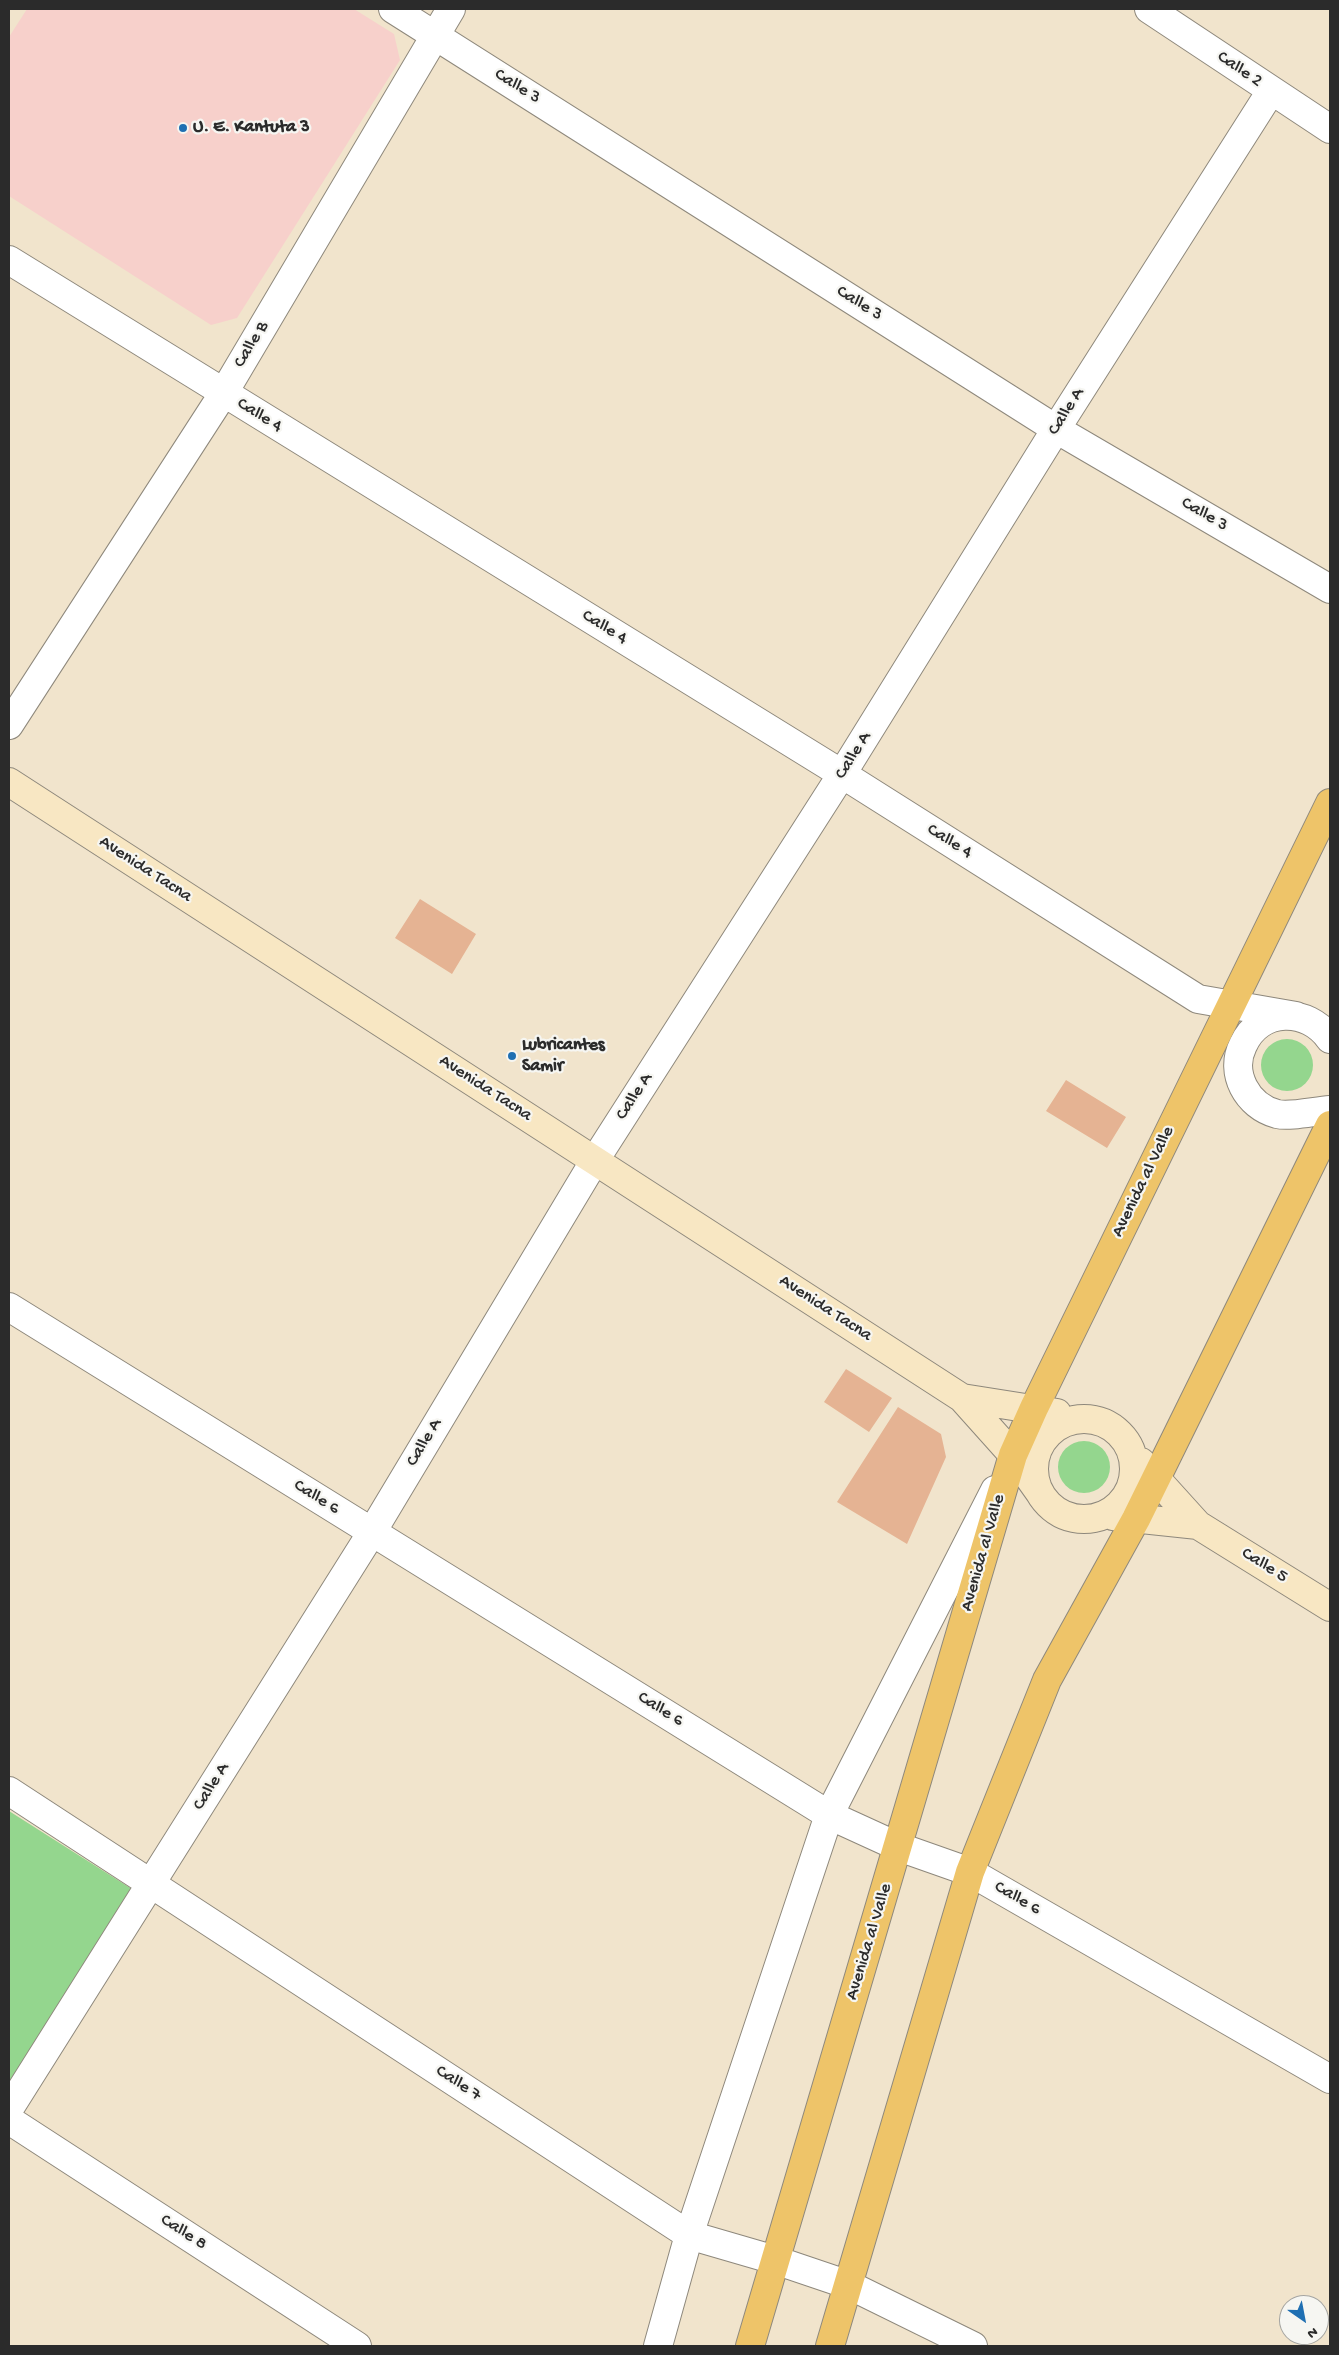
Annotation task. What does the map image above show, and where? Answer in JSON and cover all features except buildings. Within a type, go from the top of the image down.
[{"type":"main road","name":"Avenida Tacna","points":[[9,782],[962,1398],[1013,1455],[1040,1492]]},
{"type":"main road","name":"Avenida al Valle","points":[[750,2346],[899,1847],[1013,1455],[1034,1408],[1330,803]]},
{"type":"main road","points":[[830,2346],[850,2285],[970,1872],[1047,1680],[1136,1519],[1323,1115]]},
{"type":"main road","name":"Avenida Tacna","points":[[962,1398],[1034,1408],[1092,1420]]},
{"type":"main road","points":[[1076,1420],[1092,1420],[1108,1424],[1120,1434],[1130,1448],[1134,1463],[1133,1479],[1122,1500],[1105,1515],[1090,1519],[1075,1519],[1060,1514],[1048,1504],[1040,1492],[1035,1478],[1034,1462],[1039,1448],[1048,1435],[1061,1425],[1076,1420]]},
{"type":"main road","name":"Calle 5","points":[[1130,1448],[1155,1479],[1198,1526],[1330,1607]]},
{"type":"main road","name":"Calle 5","points":[[1105,1515],[1198,1526]]},
{"type":"street","name":"Calle 3","points":[[393,9],[1056,429],[1330,589]]},
{"type":"street","name":"Calle B","points":[[9,725],[223,394],[451,9]]},
{"type":"street","name":"Calle 2","points":[[1150,9],[1271,91],[1330,127]]},
{"type":"street","name":"Calle A","points":[[9,2109],[372,1532],[595,1160],[842,774],[1056,429],[1271,91]]},
{"type":"street","name":"Calle 4","points":[[9,260],[223,394],[842,774],[1198,1000],[1239,1074],[1243,1088],[1253,1100],[1265,1110],[1279,1114],[1323,1115]]},
{"type":"street","name":"Calle 4","points":[[1198,1000],[1231,1003],[1312,1020],[1324,1030],[1330,1039]]},
{"type":"street","points":[[1239,1074],[1239,1058],[1243,1044],[1252,1031],[1265,1021],[1280,1016],[1296,1016]]},
{"type":"street","points":[[1323,1115],[1322,1102],[1330,1092]]},
{"type":"street","name":"Calle 6","points":[[9,1307],[829,1815],[899,1847],[970,1872],[1330,2080]]},
{"type":"street","points":[[658,2346],[689,2234],[829,1815],[1013,1455]]},
{"type":"street","name":"Calle 7","points":[[9,1791],[689,2234],[850,2285],[973,2346]]},
{"type":"street","name":"Calle 8","points":[[9,2120],[357,2346]]},
{"type":"shaded area","name":"U. E. Kantuta 3","points":[[27,9],[354,9],[394,34],[400,60],[237,318],[211,325],[9,196],[9,37]]},
{"type":"green space","points":[[1282,1039],[1292,1039],[1301,1043],[1309,1051],[1313,1065],[1309,1079],[1301,1087],[1292,1091],[1282,1091],[1273,1087],[1265,1079],[1261,1070],[1261,1060],[1265,1051],[1273,1043]]},
{"type":"green space","points":[[1079,1441],[1089,1441],[1098,1445],[1106,1453],[1110,1467],[1106,1481],[1098,1489],[1089,1493],[1079,1493],[1070,1489],[1062,1481],[1058,1472],[1058,1462],[1062,1453],[1070,1445]]},
{"type":"green space","points":[[9,1811],[135,1891],[9,2090]]},
{"type":"place","name":"U. E. Kantuta 3","points":[[183,128]]},
{"type":"place","name":"Lubricantes Samir","points":[[512,1056]]}]
